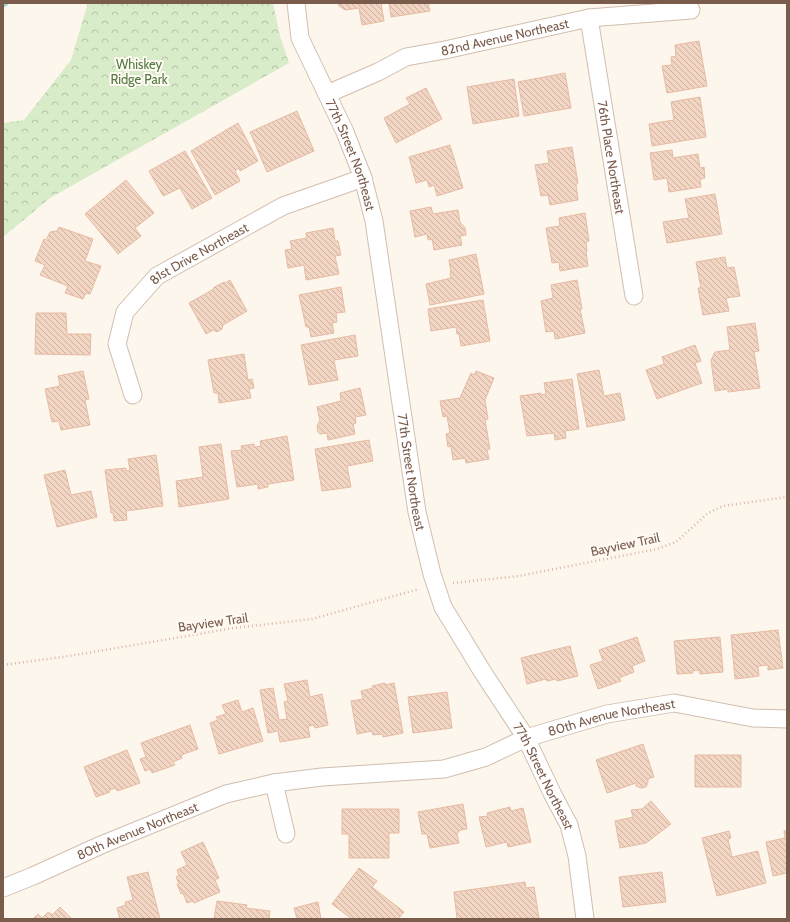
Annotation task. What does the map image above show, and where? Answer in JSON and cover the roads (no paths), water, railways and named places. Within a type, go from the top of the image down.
[{"type":"street","name":"77th Street Northeast","points":[[296,3],[300,38],[345,132],[363,178],[374,222],[417,512],[432,574],[443,607],[482,671],[526,738],[569,825],[577,856],[585,919]]},
{"type":"street","name":"82nd Avenue Northeast","points":[[327,94],[378,72],[406,57],[445,50],[589,18],[691,10]]},
{"type":"street","name":"76th Place Northeast","points":[[589,18],[634,296]]},
{"type":"street","name":"81st Drive Northeast","points":[[133,395],[117,344],[125,312],[157,276],[283,206],[363,178]]},
{"type":"street","name":"80th Avenue Northeast","points":[[3,888],[101,845],[226,794],[274,783],[322,777],[444,769],[486,757],[526,738],[607,714],[674,703],[753,718],[787,719]]},
{"type":"street","points":[[274,783],[286,834]]},
{"type":"park label","name":"Whiskey Ridge Park","points":[[139,72]]}]
